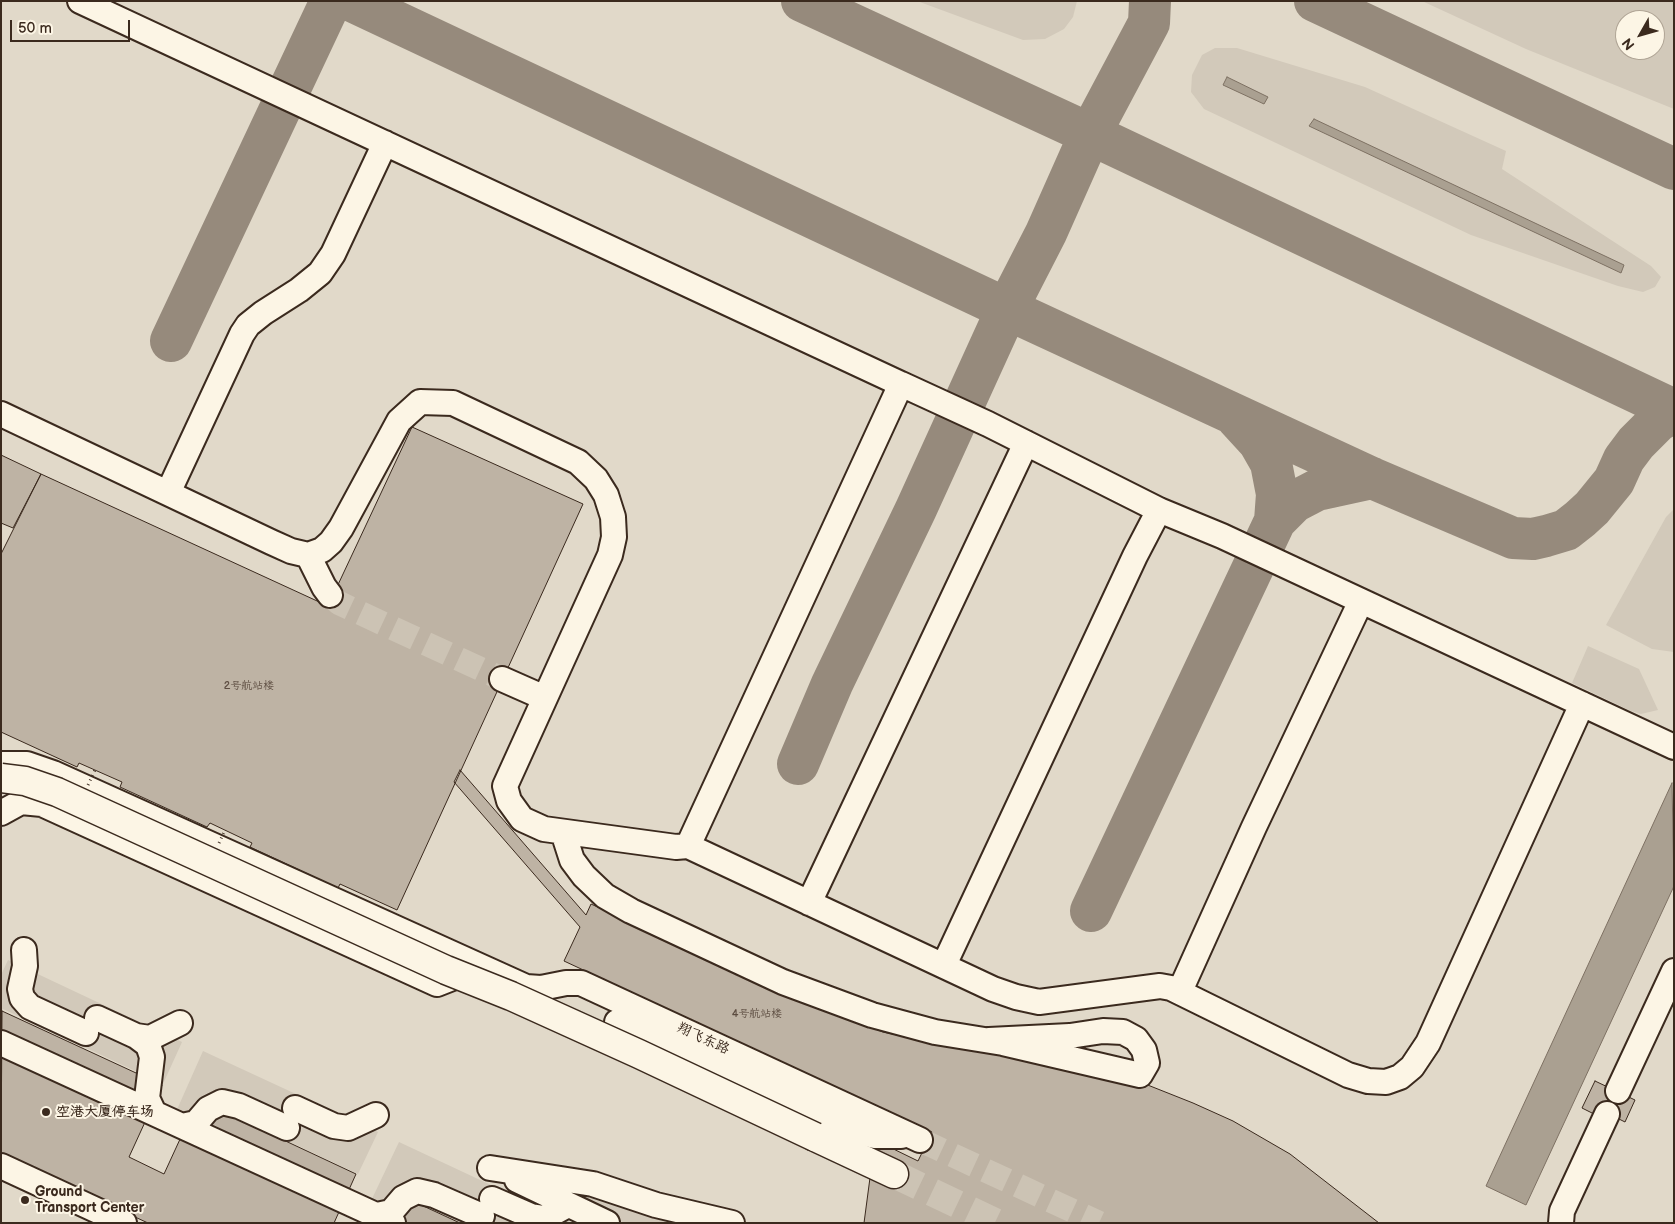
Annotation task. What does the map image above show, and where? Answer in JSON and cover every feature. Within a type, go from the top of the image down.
[{"type":"main road","points":[[1,778],[25,781],[57,792],[446,970],[511,996],[639,1054],[894,1174]]},
{"type":"street","points":[[80,1],[901,384],[1159,510],[1222,536],[1582,704],[1672,741]]},
{"type":"street","points":[[168,494],[242,334],[262,313],[299,290],[320,273],[333,254],[385,143]]},
{"type":"street","points":[[688,846],[901,384]]},
{"type":"street","points":[[1,414],[284,548],[308,555],[322,550],[341,528],[399,421],[420,402],[453,403],[578,462],[596,479],[606,495],[612,517],[614,537],[610,556],[505,786],[508,802],[522,818],[544,829],[676,848],[688,846],[993,989],[1038,1002],[1160,986],[1180,991],[1348,1075],[1368,1081],[1386,1082],[1400,1077],[1412,1067],[1428,1043],[1582,704]]},
{"type":"street","points":[[809,903],[1026,444]]},
{"type":"street","points":[[944,965],[1159,510]]},
{"type":"street","points":[[308,555],[330,595]]},
{"type":"street","points":[[1180,991],[1254,827],[1360,601]]},
{"type":"street","points":[[502,678],[545,698]]},
{"type":"street","name":"翔飞东路","points":[[1,764],[27,764],[53,773],[526,987],[541,988],[566,983],[581,983],[916,1138],[874,1136],[849,1129],[617,1022]]},
{"type":"street","points":[[1,813],[21,802],[42,804],[437,984],[481,967]]},
{"type":"street","points":[[564,832],[572,860],[584,876],[605,896],[632,911],[783,982],[872,1015],[935,1032],[988,1040],[1140,1075],[1146,1063],[1144,1050],[1136,1039],[1123,1032],[1103,1031],[1070,1036],[988,1040]]},
{"type":"street","points":[[24,950],[25,966],[20,989],[22,998],[30,1007],[92,1026],[150,1038],[180,1023]]},
{"type":"street","points":[[1618,1091],[1674,971]]},
{"type":"street","points":[[1657,1006],[1674,989]]},
{"type":"street","points":[[136,1036],[148,1045],[152,1057],[147,1098],[154,1113]]},
{"type":"street","points":[[1,1043],[385,1219],[403,1198],[416,1190],[544,1218],[568,1205]]},
{"type":"street","points":[[182,1126],[196,1123],[208,1109],[222,1102],[291,1118],[348,1128],[376,1114]]},
{"type":"street","points":[[1561,1223],[1562,1211],[1607,1114]]},
{"type":"street","points":[[1,1166],[91,1201],[124,1223]]},
{"type":"street","points":[[607,1223],[490,1168],[592,1184],[656,1205],[732,1223]]},
{"type":"shaded area","points":[[1,1],[1674,1],[1674,1223],[1,1223]]},
{"type":"shaded area","points":[[917,1],[1077,1],[1073,17],[1064,29],[1045,39],[1023,40]]},
{"type":"shaded area","points":[[1422,1],[1674,1],[1674,109],[1526,49]]},
{"type":"shaded area","points":[[1215,48],[1237,48],[1365,87],[1506,151],[1502,169],[1651,266],[1661,277],[1655,287],[1643,292],[1618,286],[1471,235],[1204,109],[1191,92],[1192,75],[1202,55]]},
{"type":"shaded area","points":[[1227,77],[1268,97],[1264,104],[1223,85]]},
{"type":"shaded area","points":[[1314,119],[1624,265],[1621,273],[1309,126]]},
{"type":"shaded area","points":[[1674,509],[1674,652],[1652,649],[1606,625],[1666,517]]},
{"type":"shaded area","points":[[1588,646],[1639,669],[1658,710],[1641,714],[1631,711],[1572,683]]},
{"type":"shaded area","points":[[1672,783],[1674,886],[1526,1205],[1486,1186]]},
{"type":"shaded area","points":[[8,960],[182,1042],[163,1084],[3,1009],[1,1012],[1,975]]},
{"type":"shaded area","points":[[203,1051],[378,1132],[358,1174],[200,1100],[193,1115],[175,1114]]},
{"type":"shaded area","points":[[399,1142],[572,1223],[461,1223],[393,1191],[387,1204],[370,1203]]},
{"type":"shaded area","points":[[547,1187],[595,1195],[689,1223],[625,1223]]},
{"type":"building","points":[[412,427],[583,504],[397,910],[340,884],[338,888],[250,847],[252,843],[210,823],[207,827],[120,787],[122,782],[79,763],[77,767],[1,732],[1,554],[41,474],[328,606]]},
{"type":"building","points":[[1,455],[41,474],[13,528],[1,523]]},
{"type":"building","points":[[460,770],[586,915],[591,904],[789,995],[883,1032],[939,1044],[1042,1058],[1125,1076],[1233,1121],[1290,1154],[1379,1223],[864,1223],[875,1140],[918,1161],[932,1132],[564,961],[580,927],[454,782]]},
{"type":"building","points":[[2,1011],[162,1085],[129,1157],[164,1174],[198,1100],[356,1174],[334,1223],[148,1223],[1,1155]]},
{"type":"building","points":[[1595,1081],[1635,1100],[1625,1122],[1599,1109],[1596,1115],[1582,1108]]},
{"type":"building","name":"Ground Transport Center","points":[[1,1178],[97,1223],[1,1223]]},
{"type":"building","name":"Ground Transport Center","points":[[1,1180],[95,1223],[1,1223]]},
{"type":"building","points":[[393,1192],[460,1223],[378,1223]]},
{"type":"taxiway","points":[[171,341],[331,1]]},
{"type":"taxiway","points":[[352,1],[1007,309],[1372,478],[1513,538],[1533,539],[1566,530],[1592,508],[1614,481],[1624,459],[1636,443],[1658,421],[1674,412]]},
{"type":"taxiway","points":[[802,1],[1090,134],[1674,410]]},
{"type":"taxiway","points":[[798,764],[832,684],[916,509],[1007,309],[1046,233],[1090,134],[1149,23],[1150,1]]},
{"type":"taxiway","points":[[1315,1],[1674,169]]},
{"type":"taxiway","points":[[1091,911],[1275,521],[1277,494],[1271,463],[1259,442],[1237,418]]},
{"type":"taxiway","points":[[1275,521],[1294,502],[1317,490],[1372,478]]},
{"type":"tunnel","points":[[330,595],[339,603],[502,679]]},
{"type":"tunnel","points":[[920,1140],[1099,1223]]},
{"type":"tunnel","points":[[894,1174],[997,1223]]},
{"type":"place","name":"空港大厦停车场","points":[[46,1112]]},
{"type":"place","name":"Ground Transport Center","points":[[25,1200]]}]
